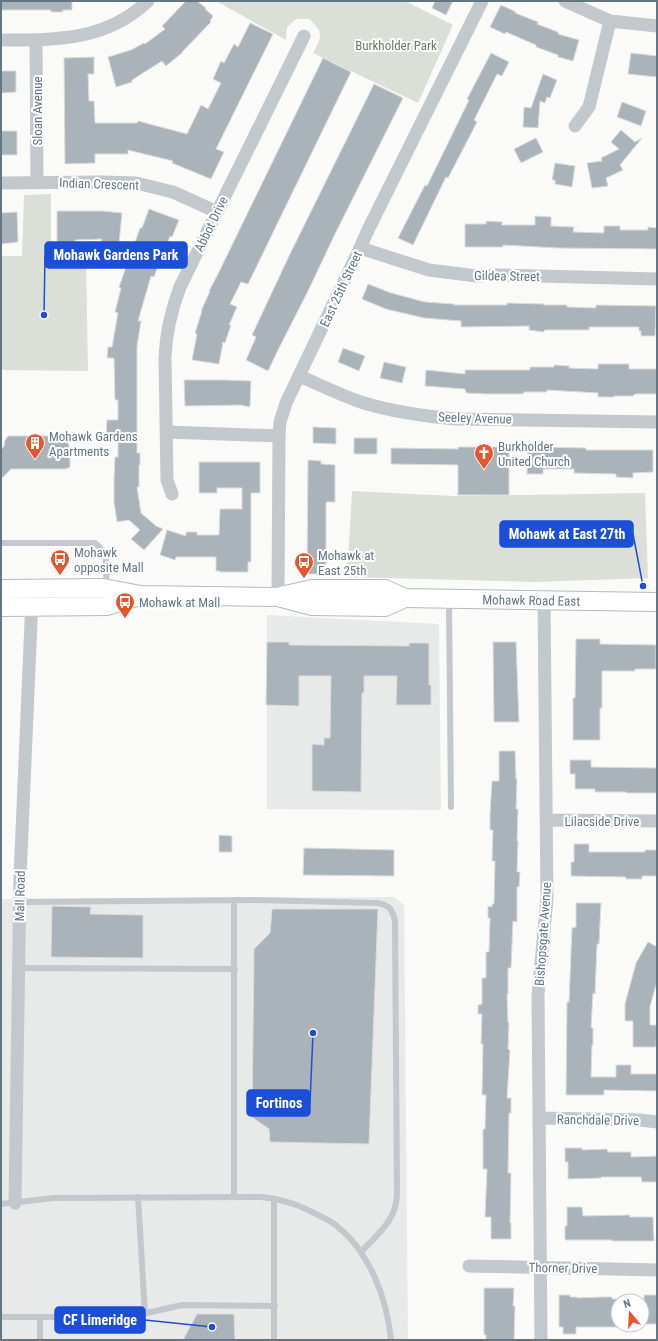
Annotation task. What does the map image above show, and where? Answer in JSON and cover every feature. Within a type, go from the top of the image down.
[{"type":"main road","name":"Mohawk Road East","points":[[1,589],[106,589],[141,595],[278,597],[312,589],[385,589],[405,598],[657,602]]},
{"type":"main road","name":"Mohawk Road East","points":[[1,607],[107,606],[141,595]]},
{"type":"street","points":[[1,40],[36,40],[76,37],[93,33],[121,21],[133,14],[148,1]]},
{"type":"street","name":"East 25th Street","points":[[278,597],[279,436],[280,422],[286,403],[368,230],[482,1]]},
{"type":"street","points":[[564,1],[610,21],[657,26]]},
{"type":"street","points":[[575,126],[588,107],[610,21]]},
{"type":"street","name":"Abbot Drive","points":[[172,494],[167,480],[165,358],[166,337],[172,310],[180,287],[304,36]]},
{"type":"street","name":"Sloan Avenue","points":[[36,40],[37,182]]},
{"type":"street","name":"Indian Crescent","points":[[1,183],[136,183],[173,192],[217,212]]},
{"type":"street","name":"Gildea Street","points":[[360,248],[419,268],[463,274],[487,276],[657,279]]},
{"type":"street","name":"Seeley Avenue","points":[[299,376],[364,402],[386,409],[432,417],[455,419],[657,422]]},
{"type":"street","points":[[167,432],[279,436]]},
{"type":"street","name":"Mall Road","points":[[16,1203],[19,902],[32,607],[31,589]]},
{"type":"street","name":"Bishopsgate Avenue","points":[[541,1340],[538,995],[547,899],[544,600]]},
{"type":"street","name":"Lilacside Drive","points":[[547,820],[657,821]]},
{"type":"street","name":"Ranchdale Drive","points":[[539,1118],[640,1120],[657,1122]]},
{"type":"street","name":"Thorner Drive","points":[[469,1266],[657,1270]]},
{"type":"lane","points":[[1,543],[95,543],[101,548],[106,556],[106,589]]},
{"type":"lane","points":[[449,599],[451,807]]},
{"type":"lane","points":[[234,900],[234,1197]]},
{"type":"lane","points":[[19,902],[234,900],[377,903],[387,906],[394,916],[395,922],[397,1199],[395,1208],[389,1220],[361,1252]]},
{"type":"lane","points":[[18,968],[235,969]]},
{"type":"lane","points":[[138,1197],[145,1314]]},
{"type":"lane","points":[[1,1204],[54,1198],[234,1197],[274,1198],[285,1200],[301,1206],[337,1226],[350,1238],[361,1252],[382,1293],[390,1328],[391,1340]]},
{"type":"lane","points":[[274,1198],[274,1340]]},
{"type":"lane","points":[[1,1317],[129,1317],[182,1305],[275,1306]]},
{"type":"lane","points":[[40,1317],[40,1340]]},
{"type":"shaded area","points":[[267,615],[439,624],[441,810],[267,809]]},
{"type":"shaded area","points":[[394,897],[404,905],[408,1340],[1,1340],[1,899]]},
{"type":"green space","name":"Burkholder Park","points":[[216,1],[405,1],[453,25],[418,103],[313,53],[320,35],[317,28],[309,19],[296,19],[287,27],[286,40]]},
{"type":"green space","points":[[51,194],[51,259],[86,259],[88,371],[1,370],[1,256],[22,256],[24,195]]},
{"type":"green space","points":[[352,491],[453,496],[645,493],[648,578],[535,582],[347,577]]},
{"type":"building","points":[[1,1],[72,1],[72,10],[51,12],[51,10],[1,10]]},
{"type":"building","points":[[186,1],[197,1],[206,8],[205,9],[213,16],[210,21],[211,22],[183,52],[166,66],[162,61],[132,80],[132,82],[116,87],[108,57],[131,50],[144,43],[145,44],[165,29],[162,26]]},
{"type":"building","points":[[435,1],[453,1],[446,15],[432,8]]},
{"type":"building","points":[[501,5],[516,12],[515,13],[538,22],[537,24],[558,32],[558,34],[579,40],[573,61],[558,57],[558,55],[536,47],[536,45],[490,27]]},
{"type":"building","points":[[250,23],[273,34],[216,149],[224,152],[211,179],[172,163],[173,161],[128,150],[128,154],[95,154],[95,163],[65,164],[64,58],[94,57],[94,74],[88,74],[89,101],[94,101],[95,123],[137,123],[138,121],[187,134],[201,105],[208,109],[221,83],[213,79],[221,61],[224,63],[234,44],[238,47]]},
{"type":"building","points":[[491,53],[509,62],[502,76],[497,74],[474,120],[477,122],[448,178],[446,177],[413,245],[398,238],[425,185],[427,186],[469,100],[467,99]]},
{"type":"building","points":[[631,53],[657,56],[657,77],[628,74]]},
{"type":"building","points":[[323,58],[351,72],[248,284],[241,282],[230,304],[237,307],[229,325],[231,325],[225,343],[223,342],[219,364],[192,360],[197,334],[195,333],[201,311],[209,291]]},
{"type":"building","points":[[1,71],[16,71],[16,92],[1,93]]},
{"type":"building","points":[[543,74],[557,80],[550,98],[547,97],[545,103],[540,101],[538,128],[523,127],[524,107],[531,108]]},
{"type":"building","points":[[374,84],[403,98],[268,371],[246,360],[256,337],[252,335],[289,256]]},
{"type":"building","points":[[622,102],[646,111],[641,126],[617,117]]},
{"type":"building","points":[[621,130],[635,142],[642,138],[620,165],[623,170],[606,178],[608,186],[592,188],[587,163],[602,161],[601,158],[619,149],[611,142]]},
{"type":"building","points":[[1,131],[17,131],[17,155],[1,155]]},
{"type":"building","points":[[536,138],[543,152],[521,163],[514,149]]},
{"type":"building","points":[[555,163],[575,166],[572,187],[555,184],[555,180],[552,180]]},
{"type":"building","points":[[149,209],[179,220],[172,237],[170,236],[154,277],[151,276],[138,321],[141,321],[137,346],[137,453],[140,453],[140,465],[139,487],[137,487],[141,513],[156,526],[163,529],[144,550],[131,539],[140,530],[129,520],[117,522],[114,502],[114,479],[115,457],[118,457],[118,439],[106,439],[107,420],[118,420],[118,400],[115,400],[114,358],[107,358],[108,347],[112,347],[118,313],[115,312],[121,288],[119,287],[140,228],[142,228]]},
{"type":"building","points":[[57,211],[102,211],[122,213],[119,244],[101,242],[102,239],[75,240],[75,242],[57,243]]},
{"type":"building","points":[[17,212],[18,242],[1,244],[1,213]]},
{"type":"building","points":[[535,216],[551,217],[551,226],[574,227],[573,232],[604,233],[604,226],[620,226],[620,230],[648,230],[648,227],[657,228],[657,249],[558,248],[503,245],[503,247],[465,247],[465,224],[486,224],[486,221],[502,222],[502,225],[535,225]]},
{"type":"building","points":[[368,284],[391,293],[425,302],[454,305],[507,305],[507,303],[567,305],[567,307],[596,308],[596,305],[656,306],[655,336],[641,336],[639,327],[589,327],[589,330],[545,330],[543,332],[529,330],[529,326],[461,327],[461,321],[424,318],[386,309],[362,299]]},
{"type":"building","points":[[343,348],[365,356],[359,371],[338,362]]},
{"type":"building","points":[[384,362],[406,367],[402,383],[380,378]]},
{"type":"building","points":[[598,364],[629,364],[629,369],[657,369],[657,394],[598,397],[598,393],[547,390],[547,392],[524,392],[523,394],[489,394],[466,393],[465,389],[425,386],[426,370],[465,374],[465,370],[530,370],[530,367],[554,367],[554,365],[569,366],[569,368],[598,369]]},
{"type":"building","points":[[184,380],[251,381],[250,407],[240,405],[185,406]]},
{"type":"building","points":[[313,427],[336,428],[336,444],[313,443]]},
{"type":"building","name":"Mohawk Gardens Apartments","points":[[8,436],[60,436],[68,440],[70,467],[66,469],[11,469],[1,479],[1,450]]},
{"type":"building","points":[[354,438],[377,438],[377,454],[354,454]]},
{"type":"building","name":"Burkholder United Church","points":[[458,447],[509,447],[509,495],[458,495],[458,465],[391,464],[391,448],[458,449]]},
{"type":"building","points":[[535,447],[586,448],[586,450],[653,450],[653,472],[633,473],[633,478],[616,477],[616,474],[574,473],[574,469],[543,469],[543,474],[527,474],[528,449],[535,450]]},
{"type":"building","points":[[308,460],[321,461],[321,464],[335,465],[335,502],[326,502],[326,574],[307,574]]},
{"type":"building","points":[[199,462],[260,462],[260,493],[251,493],[251,562],[248,562],[248,572],[216,571],[216,557],[176,557],[175,560],[160,555],[167,530],[186,536],[186,532],[197,532],[197,535],[219,535],[220,509],[242,509],[242,488],[217,488],[217,493],[199,493]]},
{"type":"building","points":[[576,639],[600,639],[600,644],[656,645],[656,669],[635,669],[635,671],[602,671],[600,740],[573,740],[573,698],[575,698]]},
{"type":"building","points":[[267,642],[289,642],[289,645],[409,646],[409,643],[429,643],[429,685],[431,685],[431,705],[396,705],[397,676],[364,676],[364,693],[362,693],[361,792],[312,791],[312,744],[324,745],[324,738],[330,738],[331,676],[299,676],[299,706],[266,705]]},
{"type":"building","points":[[493,642],[516,642],[519,722],[494,722]]},
{"type":"building","points":[[499,751],[515,751],[517,779],[516,809],[518,809],[517,872],[520,872],[519,887],[517,887],[517,922],[513,921],[511,968],[508,968],[507,994],[509,1023],[508,1049],[510,1050],[507,1098],[511,1098],[511,1113],[509,1113],[508,1173],[511,1173],[511,1239],[491,1239],[491,1217],[485,1217],[487,1169],[483,1169],[483,1129],[485,1129],[486,1095],[482,1095],[482,1014],[478,1014],[478,1005],[482,1004],[482,978],[486,978],[486,952],[489,952],[490,918],[488,918],[488,906],[492,907],[492,904],[494,904],[495,861],[492,861],[493,830],[490,830],[490,814],[492,781],[499,781]]},
{"type":"building","points":[[570,760],[591,760],[591,767],[657,768],[657,793],[595,792],[595,789],[575,789],[575,774],[570,774]]},
{"type":"building","points":[[219,835],[232,836],[232,852],[219,852]]},
{"type":"building","points":[[574,844],[589,844],[589,852],[645,852],[645,850],[657,850],[657,876],[642,876],[642,879],[626,879],[626,877],[571,876],[571,862],[574,862]]},
{"type":"building","points":[[304,848],[394,850],[394,876],[303,875]]},
{"type":"building","points":[[576,903],[601,903],[599,944],[597,944],[595,994],[593,993],[591,1028],[593,1028],[593,1045],[591,1077],[616,1077],[616,1065],[631,1065],[631,1074],[657,1074],[657,1091],[604,1090],[604,1095],[566,1095],[567,1002],[569,1002],[572,928],[576,927]]},
{"type":"building","points":[[52,906],[91,907],[90,914],[143,915],[143,958],[51,957]]},
{"type":"building","points":[[272,909],[378,909],[369,1144],[270,1142],[269,1129],[252,1117],[254,949],[270,933]]},
{"type":"building","points":[[648,942],[657,947],[657,982],[650,1006],[650,1025],[657,1025],[656,1047],[633,1047],[633,1021],[625,1021],[625,1004],[636,963]]},
{"type":"building","points":[[565,1148],[582,1148],[582,1150],[607,1149],[608,1152],[631,1152],[631,1157],[657,1156],[657,1182],[642,1182],[641,1177],[568,1179],[568,1162],[565,1162]]},
{"type":"building","points":[[567,1207],[582,1207],[583,1216],[630,1215],[630,1217],[653,1217],[654,1241],[565,1240]]},
{"type":"building","points":[[484,1288],[514,1288],[514,1340],[486,1340],[486,1335],[484,1335]]},
{"type":"building","points":[[559,1295],[570,1295],[570,1297],[577,1298],[610,1297],[610,1327],[576,1327],[576,1334],[563,1334],[563,1327],[559,1327]]},
{"type":"building","points":[[650,1295],[657,1295],[657,1324],[650,1324]]},
{"type":"building","points":[[197,1314],[234,1314],[235,1340],[183,1340]]},
{"type":"place","name":"Mohawk Gardens Park","points":[[44,315]]},
{"type":"place","name":"Mohawk Gardens Apartments","points":[[35,460]]},
{"type":"place","name":"Burkholder United Church","points":[[484,470]]},
{"type":"place","name":"Mohawk opposite Mall","points":[[60,576]]},
{"type":"place","name":"Mohawk at East 25th","points":[[304,579]]},
{"type":"place","name":"Mohawk at East 27th","points":[[643,586]]},
{"type":"place","name":"Mohawk at Mall","points":[[125,619]]},
{"type":"place","name":"Fortinos","points":[[313,1033]]},
{"type":"place","name":"CF Limeridge","points":[[212,1327]]}]
